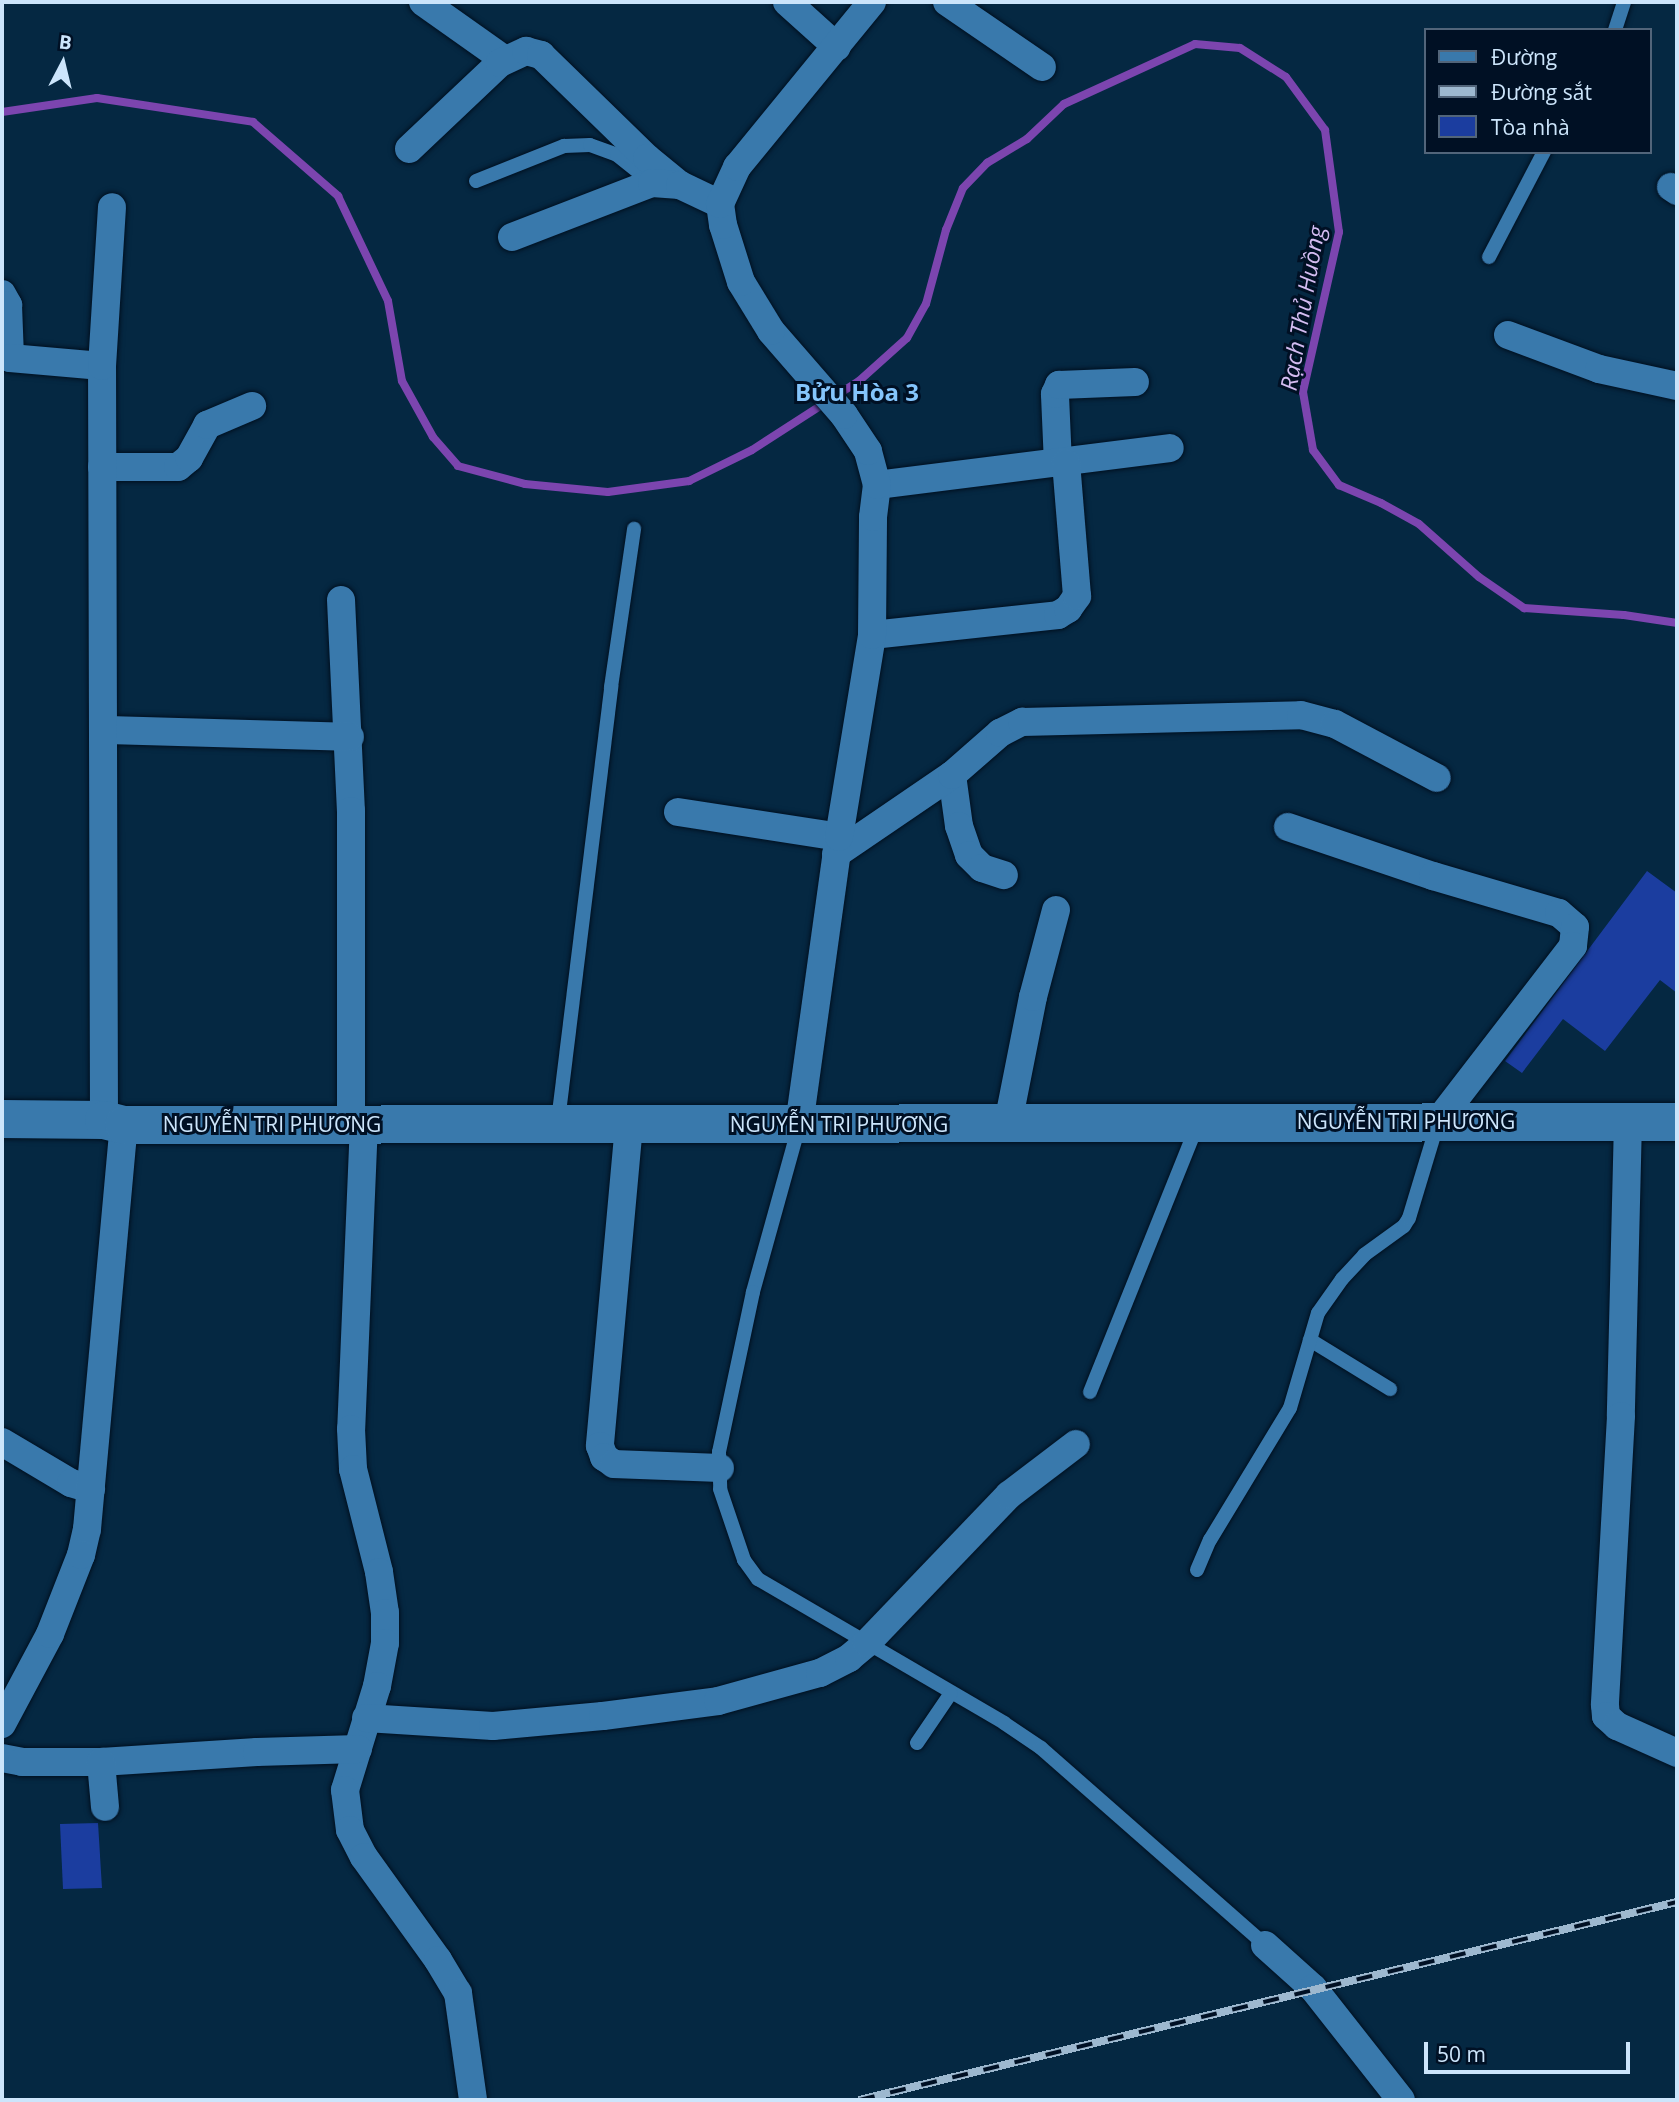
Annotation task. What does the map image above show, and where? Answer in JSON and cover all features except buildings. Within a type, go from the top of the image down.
[{"type":"main road","name":"NGUYỄN TRI PHƯƠNG","points":[[2,1119],[629,1125],[1438,1120],[1677,1122]]},
{"type":"street","points":[[424,2],[505,60]]},
{"type":"street","points":[[787,2],[837,47]]},
{"type":"street","points":[[799,1125],[837,846],[872,635],[873,517],[877,485],[868,451],[844,415],[771,331],[741,282],[723,225],[720,204],[737,167],[872,2]]},
{"type":"street","points":[[947,2],[1042,67]]},
{"type":"street","points":[[409,149],[505,60],[526,51],[541,55],[647,158],[666,184],[720,204]]},
{"type":"street","points":[[512,237],[666,184]]},
{"type":"street","points":[[2,1724],[50,1634],[81,1555],[91,1489],[114,1122],[104,730],[102,467],[102,366],[112,207]]},
{"type":"street","points":[[2,294],[8,305],[6,357],[102,366]]},
{"type":"street","points":[[1508,335],[1599,369],[1677,386]]},
{"type":"street","points":[[872,635],[1058,615],[1068,609],[1077,596],[1055,394],[1059,385],[1135,382]]},
{"type":"street","points":[[102,467],[178,467],[189,458],[207,425],[251,406]]},
{"type":"street","points":[[877,485],[1062,464],[1170,448]]},
{"type":"street","points":[[341,600],[350,737],[358,1123],[351,1429],[353,1469],[379,1572],[385,1613],[385,1643],[377,1686],[345,1790],[349,1830],[383,1886],[438,1960],[458,1993],[473,2100]]},
{"type":"street","points":[[678,813],[837,846],[953,775],[1000,733],[1022,722],[1301,715],[1335,724],[1437,778]]},
{"type":"street","points":[[104,730],[350,737]]},
{"type":"street","points":[[953,775],[959,826],[969,855],[982,868],[1004,875]]},
{"type":"street","points":[[1288,827],[1433,876],[1559,913],[1575,927],[1573,946],[1438,1120]]},
{"type":"street","points":[[1008,1123],[1034,997],[1056,910]]},
{"type":"street","points":[[1628,1121],[1621,1416],[1605,1705],[1606,1716],[1617,1726],[1677,1753]]},
{"type":"street","points":[[629,1125],[600,1446],[604,1457],[614,1464],[720,1468]]},
{"type":"street","points":[[2,1443],[71,1483],[91,1489]]},
{"type":"street","points":[[366,1718],[493,1726],[718,1701],[820,1673],[849,1658],[867,1643],[1009,1495],[1076,1444]]},
{"type":"street","points":[[2,1758],[22,1762],[102,1762],[257,1752],[358,1749]]},
{"type":"street","points":[[102,1762],[106,1807]]},
{"type":"street","points":[[1265,1945],[1313,1988],[1401,2100]]},
{"type":"lane","points":[[1616,28],[1624,2]]},
{"type":"lane","points":[[476,181],[564,146],[590,145],[617,155],[666,184]]},
{"type":"lane","points":[[1489,257],[1543,154]]},
{"type":"lane","points":[[558,1124],[611,687],[634,529]]},
{"type":"lane","points":[[1197,1570],[1210,1541],[1290,1408],[1318,1313],[1342,1279],[1364,1255],[1404,1226],[1409,1218],[1438,1120]]},
{"type":"lane","points":[[1090,1392],[1199,1122]]},
{"type":"lane","points":[[799,1125],[752,1292],[724,1419],[720,1489],[744,1560],[758,1579],[1041,1748],[1265,1945]]},
{"type":"lane","points":[[1310,1340],[1390,1389]]},
{"type":"lane","points":[[917,1743],[951,1693]]},
{"type":"waterway","name":"Rạch Thủ Huồng","points":[[2,112],[97,98],[253,122],[338,196],[388,301],[402,381],[433,437],[458,466],[525,484],[608,492],[689,481],[752,450],[859,381],[907,338],[926,304],[946,230],[963,188],[987,163],[1027,139],[1064,104],[1195,44],[1240,48],[1286,77],[1325,130],[1339,232],[1303,392],[1313,450],[1339,485],[1381,503],[1419,524],[1479,577],[1524,608],[1624,615],[1677,623]]},
{"type":"railway","points":[[859,2100],[1677,1902]]},
{"type":"district","name":"Bửu Hòa 3","points":[[857,392]]}]
